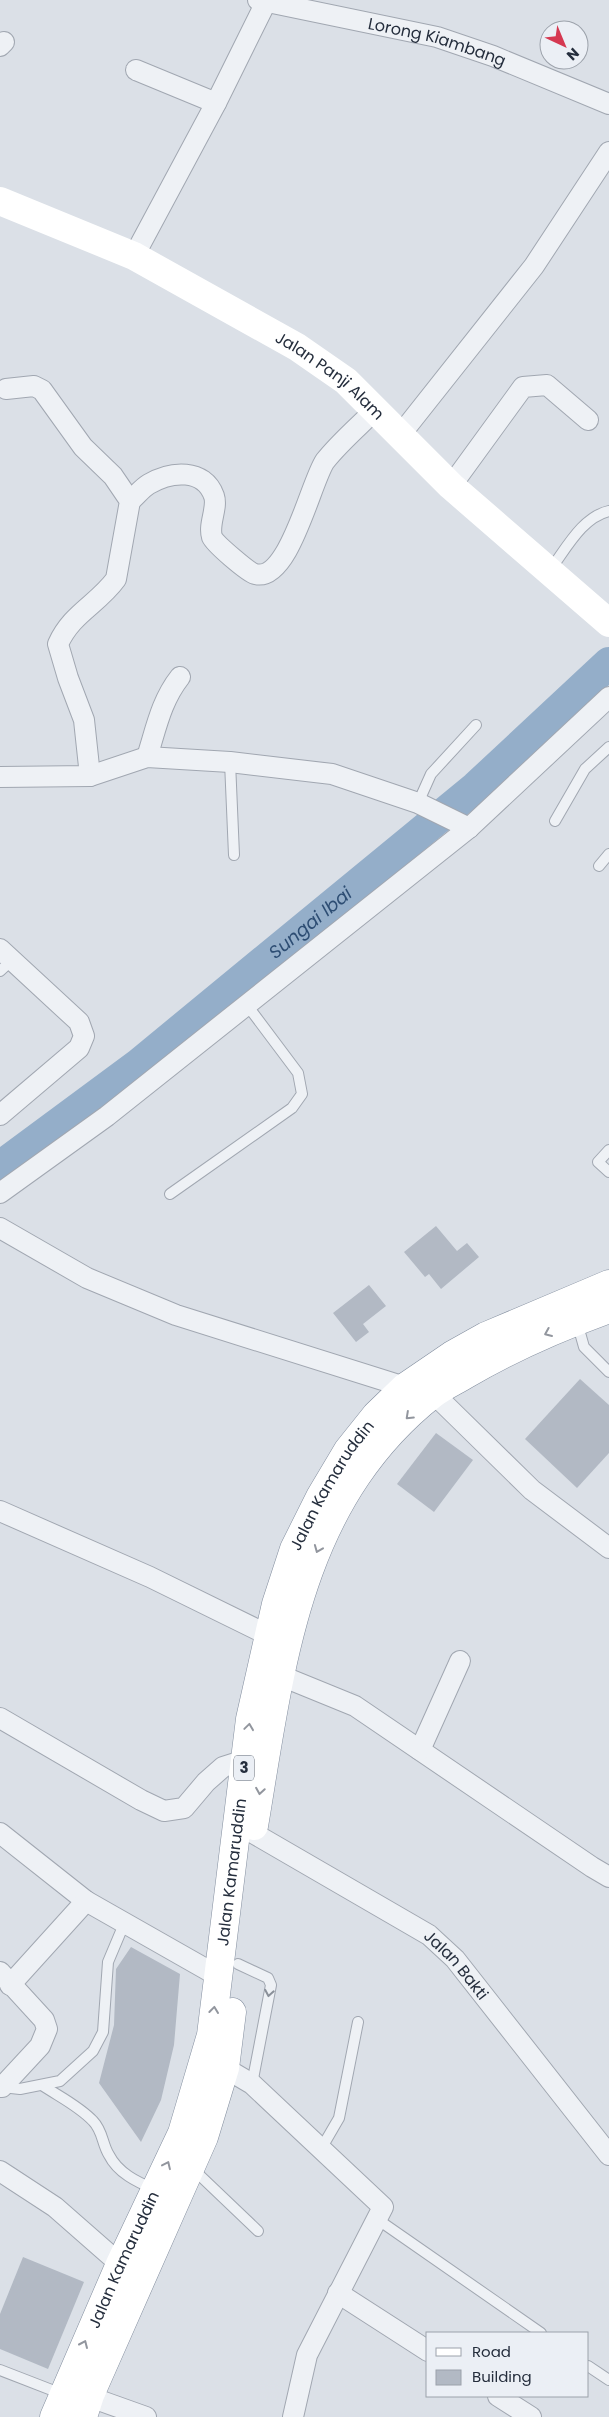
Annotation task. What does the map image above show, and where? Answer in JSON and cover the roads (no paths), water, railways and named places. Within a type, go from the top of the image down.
[{"type":"main road","name":"Jalan Panji Alam","points":[[0,201],[134,256],[297,347],[346,381],[451,486],[609,623]]},
{"type":"main road","name":"Jalan Kamaruddin","points":[[70,2406],[192,2167],[204,2137],[225,2068],[228,1970],[244,1760],[250,1719],[268,1635],[294,1548],[320,1497],[348,1450],[376,1416],[405,1387],[452,1355],[486,1336],[609,1284]]},
{"type":"main road","name":"Jalan Kamaruddin","points":[[70,2406],[120,2264],[182,2133],[228,1970],[279,1675],[298,1599],[328,1524],[356,1474],[392,1432],[434,1394],[501,1354],[609,1309]]},
{"type":"street","points":[[134,256],[216,103],[264,1]]},
{"type":"street","name":"Lorong Kiambang","points":[[264,1],[437,38],[492,56],[609,104]]},
{"type":"street","points":[[136,70],[216,103]]},
{"type":"street","points":[[400,434],[534,266],[609,152]]},
{"type":"street","points":[[451,486],[524,387],[547,385],[588,420]]},
{"type":"street","points":[[6,389],[34,386],[42,390],[83,447],[113,476],[130,501]]},
{"type":"street","points":[[90,776],[84,720],[58,644],[72,620],[110,587],[116,579],[130,501],[149,484],[172,475],[190,474],[206,484],[215,498],[210,530],[213,540],[252,574],[262,575],[271,570],[296,536],[326,460],[375,410]]},
{"type":"street","points":[[147,757],[161,708],[180,678]]},
{"type":"street","points":[[0,1193],[107,1116],[468,827],[609,697]]},
{"type":"street","points":[[0,777],[90,776],[147,757],[230,762],[332,774],[419,804],[468,827]]},
{"type":"street","points":[[0,1115],[79,1048],[84,1036],[79,1022],[4,960]]},
{"type":"street","points":[[0,1228],[87,1278],[176,1315],[405,1387]]},
{"type":"street","points":[[434,1394],[532,1490],[609,1548]]},
{"type":"street","points":[[0,1510],[150,1577],[268,1635]]},
{"type":"street","points":[[420,1750],[460,1661]]},
{"type":"street","points":[[279,1675],[355,1706],[592,1868],[609,1877]]},
{"type":"street","points":[[0,1718],[141,1800],[164,1811],[184,1808],[206,1782],[223,1767],[244,1760]]},
{"type":"street","points":[[0,1833],[86,1901],[124,1924],[228,1970]]},
{"type":"street","name":"Jalan Bakti","points":[[253,1833],[429,1935],[455,1959],[609,2155]]},
{"type":"street","points":[[1,2087],[40,2046],[47,2029],[44,2020],[5,1979],[86,1901]]},
{"type":"street","points":[[225,2068],[252,2084],[383,2207],[307,2355],[293,2417]]},
{"type":"street","points":[[0,2170],[55,2207],[120,2264]]},
{"type":"street","points":[[338,2293],[426,2350]]},
{"type":"street","points":[[500,2397],[531,2417]]},
{"type":"street","points":[[70,2406],[146,2417]]},
{"type":"lane","points":[[549,572],[584,524],[597,514],[609,511]]},
{"type":"lane","points":[[419,804],[431,774],[476,724]]},
{"type":"lane","points":[[554,821],[585,769],[609,747]]},
{"type":"lane","points":[[230,762],[234,855]]},
{"type":"lane","points":[[599,866],[609,854]]},
{"type":"lane","points":[[170,1194],[292,1108],[302,1094],[298,1073],[247,1005]]},
{"type":"lane","points":[[609,1150],[598,1162],[609,1172]]},
{"type":"lane","points":[[577,1321],[584,1348],[609,1372]]},
{"type":"lane","points":[[1,2087],[20,2090],[60,2081],[93,2051],[103,2032],[108,1962],[124,1924]]},
{"type":"lane","points":[[228,1970],[268,1978],[271,1985],[252,2084]]},
{"type":"lane","points":[[321,2149],[339,2118],[358,2022]]},
{"type":"lane","points":[[42,2085],[93,2121],[103,2136],[108,2155],[118,2168],[135,2181],[155,2190]]},
{"type":"lane","points":[[192,2167],[258,2231]]},
{"type":"lane","points":[[377,2219],[540,2332]]},
{"type":"lane","points":[[589,2367],[609,2380]]},
{"type":"lane","points":[[0,2370],[70,2406]]},
{"type":"waterway","name":"Sungai Ibai","points":[[0,1167],[139,1064],[476,787],[609,663]]}]
